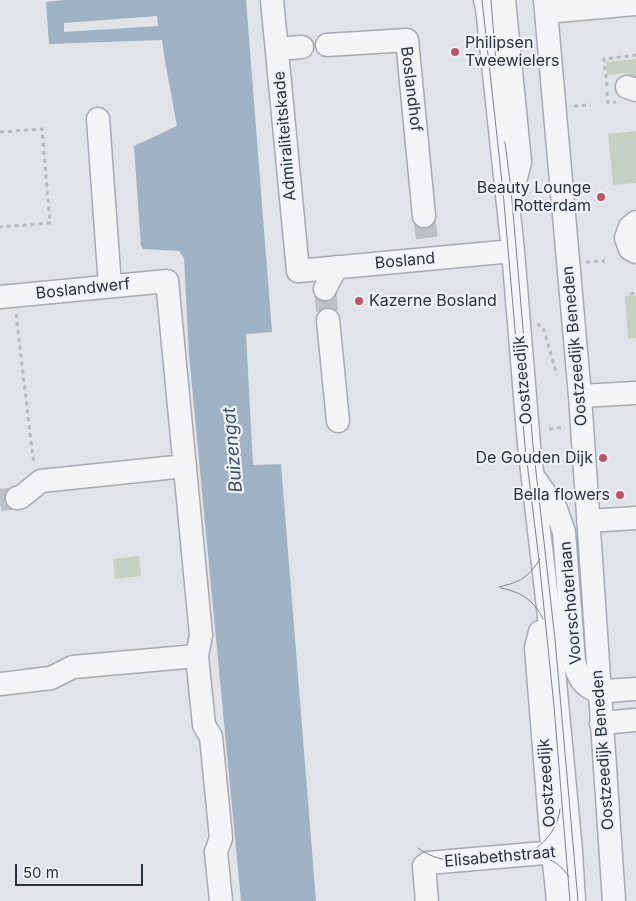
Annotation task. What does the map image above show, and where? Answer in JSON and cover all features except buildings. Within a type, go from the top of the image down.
[{"type":"street","name":"Admiraliteitskade","points":[[272,0],[298,271]]},
{"type":"street","name":"Oostzeedijk","points":[[485,0],[513,251],[529,445],[548,607],[544,615],[536,648],[562,852],[574,901]]},
{"type":"street","name":"Oostzeedijk","points":[[504,0],[520,162],[508,212]]},
{"type":"street","points":[[546,6],[636,4]]},
{"type":"street","name":"Oostzeedijk Beneden","points":[[546,6],[580,396],[614,901]]},
{"type":"street","name":"Boslandhof","points":[[327,45],[408,40],[424,216]]},
{"type":"street","points":[[277,49],[302,47]]},
{"type":"street","points":[[98,120],[110,286]]},
{"type":"street","points":[[636,222],[630,226],[626,238],[630,248],[636,252]]},
{"type":"street","name":"Bosland","points":[[298,271],[336,267],[428,250],[513,251]]},
{"type":"street","points":[[325,289],[336,267]]},
{"type":"street","name":"Boslandwerf","points":[[7,296],[167,280],[184,466]]},
{"type":"street","points":[[328,320],[338,421]]},
{"type":"street","points":[[580,396],[636,394]]},
{"type":"street","points":[[17,498],[41,481],[184,466],[201,635],[197,656],[204,725],[211,737],[220,838],[216,852],[222,901]]},
{"type":"street","name":"Voorschoterlaan","points":[[533,476],[556,509],[564,532],[576,667],[582,683],[599,691]]},
{"type":"street","points":[[588,521],[636,518]]},
{"type":"street","points":[[0,684],[51,678],[73,667],[197,656]]},
{"type":"street","points":[[599,691],[636,688]]},
{"type":"street","points":[[601,723],[636,720]]},
{"type":"street","name":"Oostzeedijk","points":[[558,901],[562,852]]},
{"type":"street","name":"Elisabethstraat","points":[[427,901],[424,866],[428,863],[562,852]]},
{"type":"path","points":[[0,132],[42,129],[50,223],[0,227]]},
{"type":"path","points":[[630,294],[636,293]]},
{"type":"path","points":[[7,296],[33,458],[41,481]]},
{"type":"path","points":[[518,316],[543,327],[560,384]]},
{"type":"path","points":[[549,429],[569,427]]},
{"type":"green space","points":[[636,59],[636,78],[627,73],[607,75],[606,62]]},
{"type":"green space","points":[[636,131],[636,183],[613,185],[608,134]]},
{"type":"green space","points":[[636,295],[636,338],[628,339],[625,296]]},
{"type":"green space","points":[[139,556],[141,576],[115,579],[113,559]]},
{"type":"water","name":"Buizengat","points":[[63,0],[246,0],[272,332],[246,334],[253,465],[281,464],[316,901],[241,901],[189,355],[184,258],[179,251],[143,249],[141,246],[134,146],[177,126],[162,40],[49,44],[46,2]],"holes":[[[157,16],[158,26],[64,32],[64,23]]]},
{"type":"tunnel","points":[[424,216],[427,240]]},
{"type":"tunnel","points":[[325,289],[328,320]]},
{"type":"tunnel","points":[[0,500],[17,498]]},
{"type":"tram line","points":[[482,0],[503,191],[525,446],[554,706],[570,901]]},
{"type":"tram line","points":[[491,0],[496,62]]},
{"type":"tram line","points":[[505,142],[511,189],[533,445],[555,639],[578,901]]},
{"type":"tram line","points":[[499,587],[523,578],[540,559]]},
{"type":"tram line","points":[[501,588],[526,598],[543,619]]},
{"type":"tram line","points":[[524,853],[531,851],[548,837],[553,830],[560,809]]},
{"type":"tram line","points":[[418,848],[429,855],[442,859],[475,859],[510,854],[527,854],[543,857],[557,864],[569,877]]},
{"type":"place","name":"Philipsen Tweewielers","points":[[455,52]]},
{"type":"place","name":"Beauty Lounge Rotterdam","points":[[601,197]]},
{"type":"place","name":"Kazerne Bosland","points":[[359,301]]},
{"type":"place","name":"De Gouden Dijk","points":[[603,458]]},
{"type":"place","name":"Bella flowers","points":[[620,495]]}]
